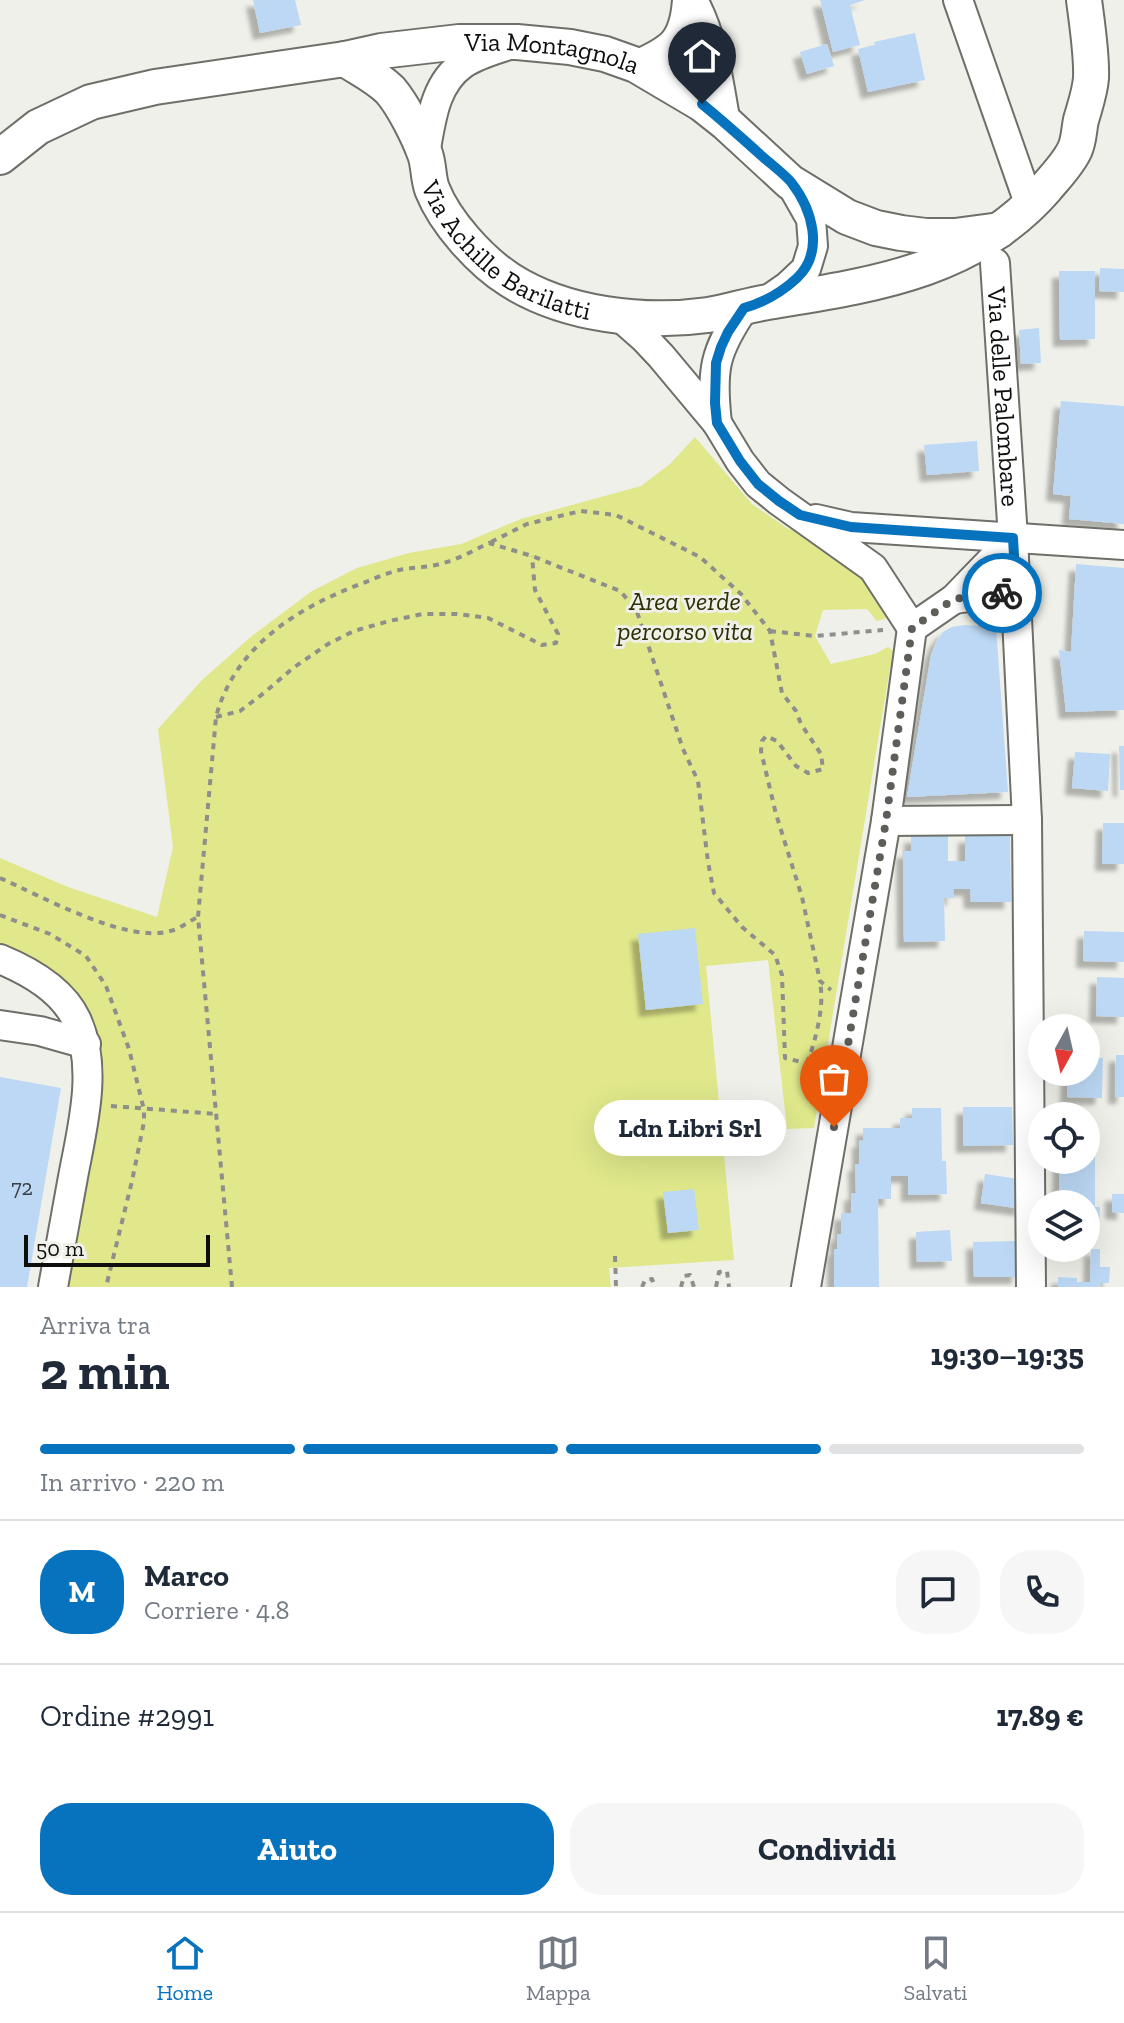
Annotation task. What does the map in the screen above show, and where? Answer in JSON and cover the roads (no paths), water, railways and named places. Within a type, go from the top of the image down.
[{"type":"main road","points":[[997,246],[1075,149],[1091,79],[1084,0]]},
{"type":"main road","name":"Via Montagnola","points":[[0,157],[38,127],[91,102],[155,87],[381,51],[459,42],[517,42],[570,47],[605,54],[636,65],[692,98],[726,123],[790,182],[847,217],[901,233],[955,236],[997,246]]},
{"type":"main road","name":"Via Achille Barilatti","points":[[345,59],[389,90],[402,107],[425,154],[432,189],[451,222],[473,250],[508,279],[545,298],[580,309],[619,316],[706,315],[814,296],[909,274],[950,259],[974,246],[997,246]]},
{"type":"street","points":[[636,65],[660,53],[676,40],[683,29],[687,0]]},
{"type":"street","points":[[693,0],[710,36],[726,123]]},
{"type":"street","points":[[958,0],[1030,206]]},
{"type":"street","name":"Via Achille Barilatti","points":[[425,154],[435,104],[447,81],[461,65],[517,42]]},
{"type":"street","name":"Via Achille Barilatti","points":[[717,423],[716,363],[728,332],[754,305],[788,286],[806,269],[813,246],[811,219],[790,182]]},
{"type":"street","name":"Via delle Palombare","points":[[997,246],[1027,820],[1031,1287]]},
{"type":"street","name":"Via Achille Barilatti","points":[[619,316],[661,356],[717,423],[758,484],[873,568],[912,628]]},
{"type":"street","name":"Via Achille Barilatti","points":[[800,515],[851,527],[1124,545]]},
{"type":"street","points":[[806,1287],[886,821],[912,628],[954,599],[1013,538]]},
{"type":"street","points":[[954,599],[1016,591]]},
{"type":"street","points":[[886,821],[1027,820]]},
{"type":"street","points":[[0,959],[26,970],[58,994],[75,1016],[86,1044],[86,1102],[53,1287]]},
{"type":"street","points":[[0,1025],[40,1031],[86,1044]]},
{"type":"place","name":"Ldn Libri Srl","points":[[834,1127]]},
{"type":"park label","name":"Area verde percorso vita","points":[[685,616]]}]
